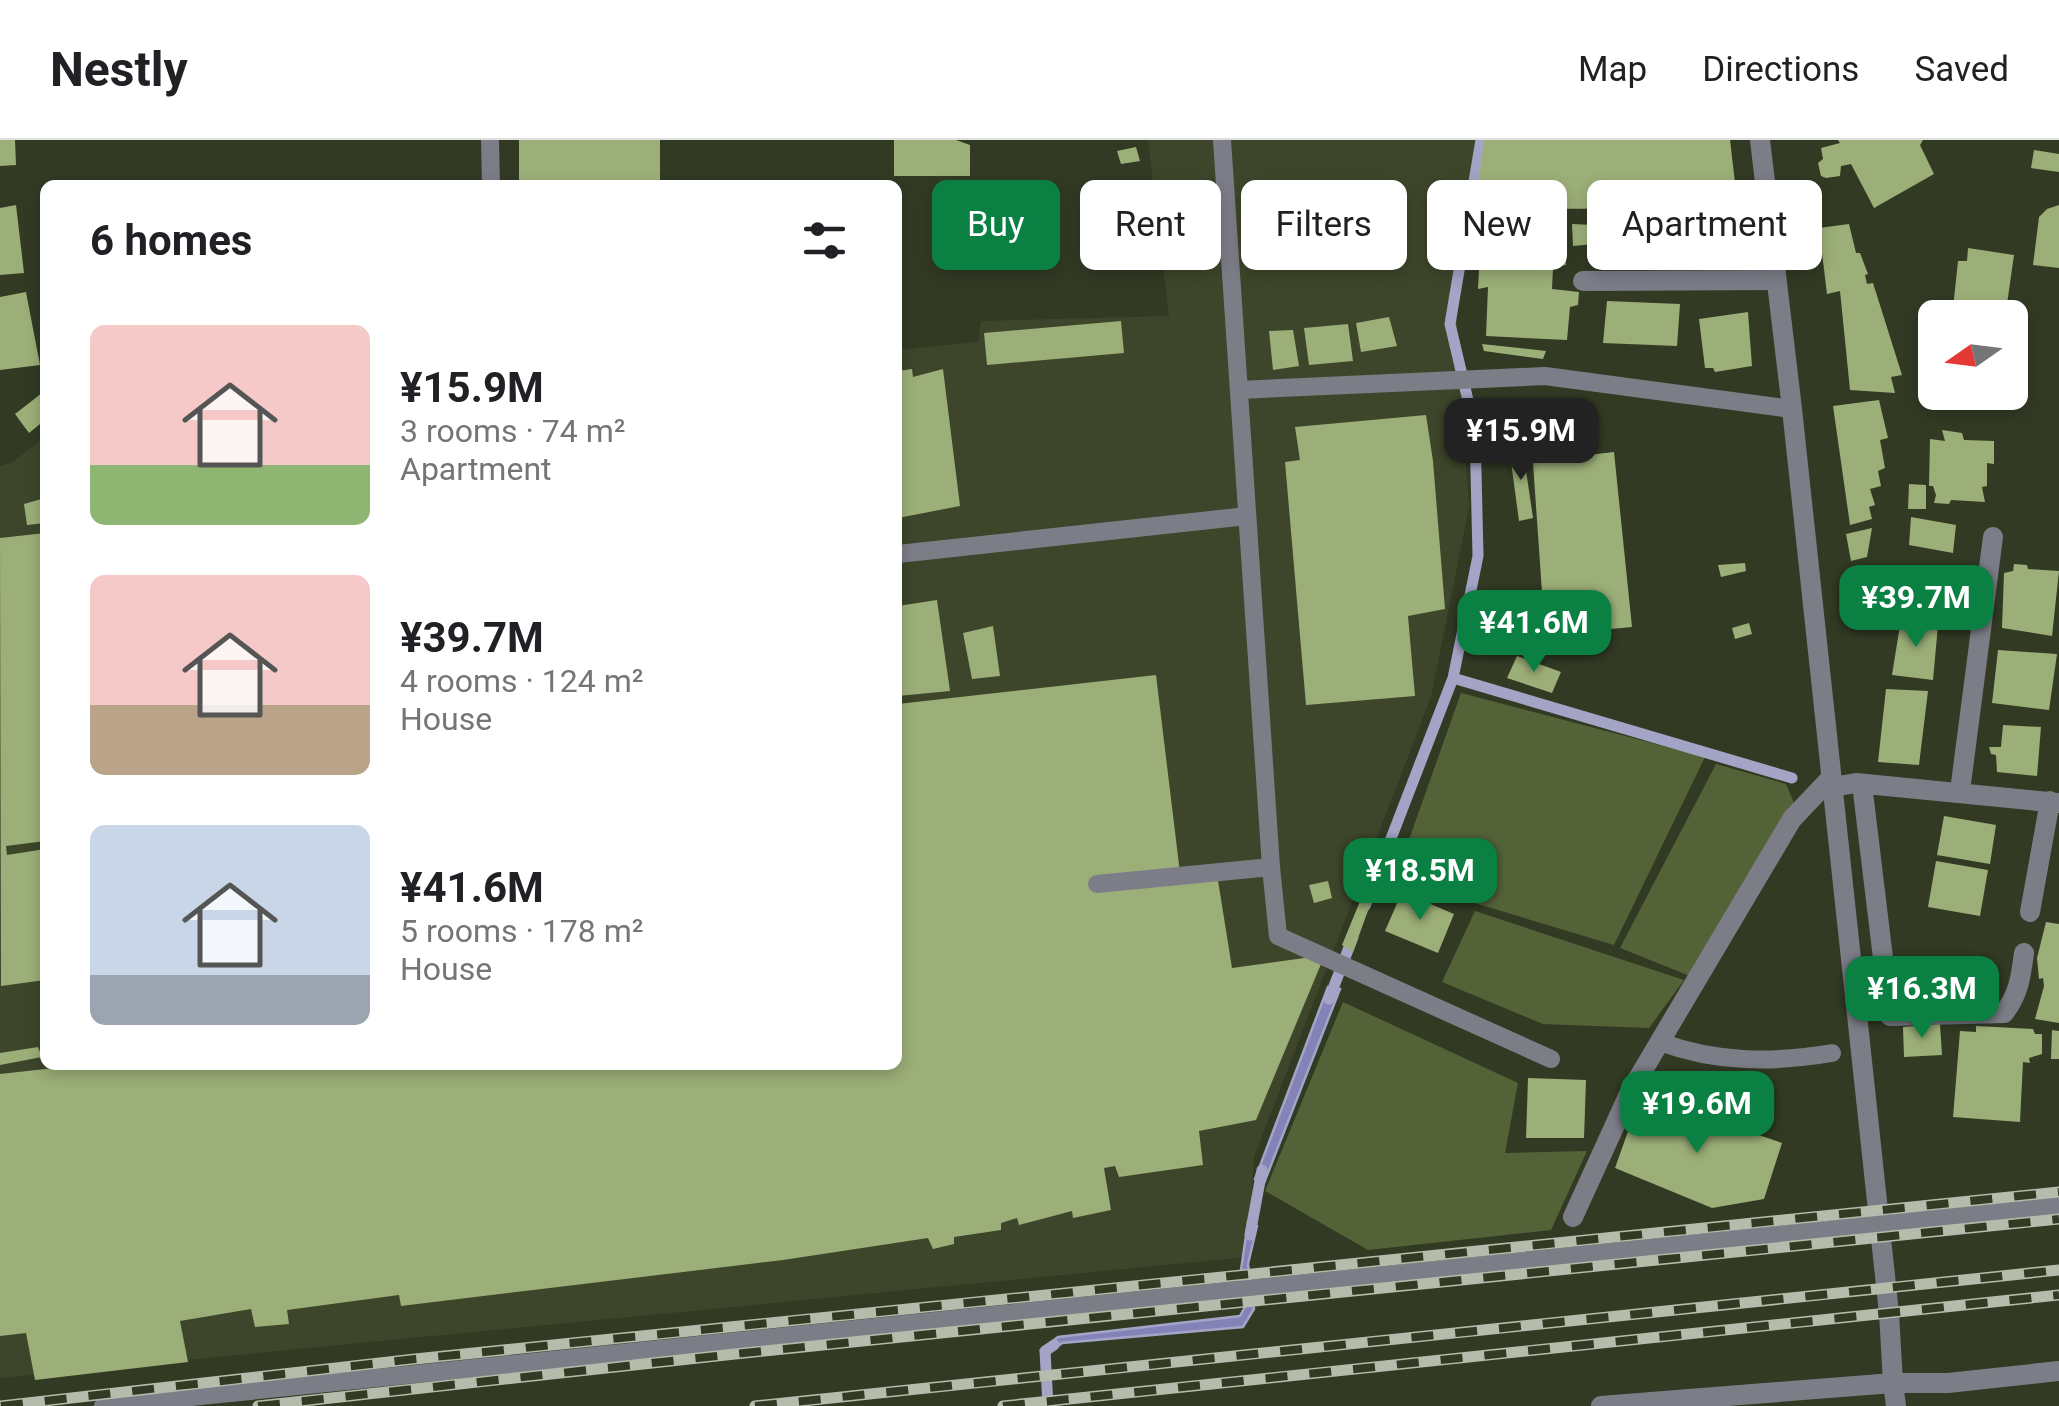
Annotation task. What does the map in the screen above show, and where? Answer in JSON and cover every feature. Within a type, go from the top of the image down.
[{"type":"street","points":[[1760,140],[1792,409],[1896,1406]]},
{"type":"street","points":[[1583,281],[1776,280]]},
{"type":"street","points":[[1960,791],[1993,537]]},
{"type":"street","points":[[1573,1217],[1630,1092],[1792,819],[1832,783],[2055,802],[2030,912]]},
{"type":"street","points":[[1862,784],[1890,1016],[2004,1013],[2014,1000],[2024,953]]},
{"type":"street","points":[[1601,1406],[1893,1383],[1948,1383],[2059,1370]]},
{"type":"lane","points":[[490,140],[491,180]]},
{"type":"lane","points":[[1222,140],[1278,936],[1551,1058]]},
{"type":"lane","points":[[1239,390],[1545,376],[1792,409]]},
{"type":"lane","points":[[902,554],[1247,516]]},
{"type":"lane","points":[[1097,884],[1271,866]]},
{"type":"lane","points":[[1660,1042],[1686,1052],[1774,1062],[1832,1053]]},
{"type":"lane","points":[[104,1406],[2059,1206]]},
{"type":"shaded area","points":[[1148,140],[1479,140],[1473,180],[1427,180],[1427,270],[1461,270],[1456,303],[1469,507],[1431,697],[1254,1157],[1248,1257],[0,1378],[0,466],[13,462],[40,441],[40,1070],[902,1070],[902,350],[978,342],[981,321],[1169,316],[1164,270],[1221,270],[1221,180],[1153,180]]},
{"type":"shaded area","points":[[1461,693],[1705,757],[1614,945],[1395,879]]},
{"type":"shaded area","points":[[1716,764],[1786,784],[1794,803],[1690,976],[1620,948]]},
{"type":"shaded area","points":[[1475,911],[1684,980],[1649,1028],[1543,1024],[1442,982]]},
{"type":"shaded area","points":[[1343,1002],[1518,1083],[1505,1153],[1587,1151],[1551,1230],[1368,1250],[1265,1191]]},
{"type":"water","points":[[1328,987],[1340,989],[1264,1183],[1255,1179]]},
{"type":"water","points":[[1248,1222],[1257,1226],[1248,1264],[1254,1309],[1243,1327],[1062,1343],[1048,1354],[1041,1350],[1058,1337],[1240,1316],[1246,1305],[1241,1270]]},
{"type":"building","points":[[0,140],[15,140],[16,165],[0,166]]},
{"type":"building","points":[[519,140],[660,140],[660,180],[519,180]]},
{"type":"building","points":[[894,140],[956,140],[970,145],[970,176],[894,176]]},
{"type":"building","points":[[1484,140],[1730,140],[1735,180],[1587,180],[1587,209],[1567,209],[1567,180],[1479,180]]},
{"type":"building","points":[[1838,140],[1923,140],[1920,145],[1934,174],[1874,208],[1851,164],[1841,166],[1840,176],[1821,176],[1821,148],[1840,143]]},
{"type":"building","points":[[1136,147],[1140,161],[1121,164],[1117,151]]},
{"type":"building","points":[[2034,150],[2059,154],[2059,172],[2031,168]]},
{"type":"building","points":[[16,205],[24,273],[0,275],[0,208]]},
{"type":"building","points":[[2059,205],[2059,268],[2033,265],[2039,217]]},
{"type":"building","points":[[1572,224],[1587,225],[1587,245],[1573,246]]},
{"type":"building","points":[[1849,224],[1856,253],[1860,253],[1868,274],[1867,284],[1873,283],[1902,375],[1891,377],[1895,393],[1850,390],[1840,291],[1827,294],[1822,228]]},
{"type":"building","points":[[1968,248],[2014,255],[2008,300],[1954,300],[1958,261],[1967,261]]},
{"type":"building","points":[[1479,270],[1553,270],[1552,289],[1579,292],[1578,305],[1570,307],[1567,340],[1486,336],[1488,287],[1478,289]]},
{"type":"building","points":[[26,292],[40,365],[0,370],[0,297]]},
{"type":"building","points":[[1607,301],[1680,304],[1677,346],[1603,343]]},
{"type":"building","points":[[1748,312],[1752,366],[1715,372],[1705,368],[1699,319]]},
{"type":"building","points":[[1389,317],[1397,346],[1361,352],[1356,323]]},
{"type":"building","points":[[1121,321],[1124,353],[987,365],[984,333]]},
{"type":"building","points":[[1348,324],[1353,361],[1309,365],[1304,328]]},
{"type":"building","points":[[1293,330],[1299,366],[1273,370],[1269,331]]},
{"type":"building","points":[[1482,344],[1546,351],[1543,359],[1484,351]]},
{"type":"building","points":[[912,369],[913,377],[943,369],[960,506],[902,517],[902,370]]},
{"type":"building","points":[[40,395],[40,424],[29,433],[15,414]]},
{"type":"building","points":[[1879,400],[1888,438],[1880,440],[1885,468],[1878,471],[1881,486],[1870,489],[1875,505],[1869,507],[1872,519],[1850,525],[1833,406]]},
{"type":"building","points":[[1426,415],[1445,609],[1408,616],[1415,696],[1306,705],[1285,462],[1300,460],[1295,427]]},
{"type":"building","points":[[1942,430],[1962,433],[1964,440],[1994,441],[1994,464],[1987,463],[1987,486],[1982,487],[1985,502],[1934,503],[1936,495],[1933,486],[1929,486],[1930,439],[1945,441]]},
{"type":"building","points":[[1554,436],[1575,436],[1580,456],[1614,452],[1632,627],[1545,635],[1533,463],[1558,457]]},
{"type":"building","points":[[1522,443],[1533,518],[1519,521],[1509,447]]},
{"type":"building","points":[[1909,484],[1926,485],[1926,509],[1908,509]]},
{"type":"building","points":[[40,499],[40,524],[27,525],[24,504]]},
{"type":"building","points":[[1911,517],[1956,525],[1953,553],[1909,545]]},
{"type":"building","points":[[1872,528],[1867,557],[1851,561],[1846,534]]},
{"type":"building","points":[[40,534],[40,842],[6,846],[7,855],[40,850],[40,981],[1,986],[0,538]]},
{"type":"building","points":[[1745,563],[1746,571],[1721,577],[1718,565]]},
{"type":"building","points":[[2014,564],[2059,571],[2052,636],[2002,628],[2004,573],[2013,571]]},
{"type":"building","points":[[937,600],[950,691],[902,696],[902,605]]},
{"type":"building","points":[[1901,619],[1938,625],[1933,680],[1892,675]]},
{"type":"building","points":[[1749,623],[1752,634],[1735,639],[1732,628]]},
{"type":"building","points":[[993,626],[1000,676],[972,679],[963,633]]},
{"type":"building","points":[[1998,650],[2057,654],[2049,710],[1992,703]]},
{"type":"building","points":[[1517,656],[1561,672],[1552,693],[1507,678]]},
{"type":"building","points":[[1156,675],[1181,881],[1217,874],[1232,968],[1319,956],[1321,964],[1256,1120],[1199,1131],[1203,1165],[1119,1177],[1115,1166],[1104,1168],[1111,1210],[1073,1218],[1072,1211],[1019,1225],[1017,1218],[1001,1223],[1001,1230],[954,1237],[954,1244],[933,1249],[928,1238],[783,1260],[401,1306],[399,1295],[287,1310],[289,1324],[255,1327],[251,1309],[180,1321],[188,1362],[35,1380],[26,1333],[0,1336],[0,1074],[40,1070],[902,1070],[902,704]]},
{"type":"building","points":[[1886,689],[1928,691],[1919,765],[1878,762]]},
{"type":"building","points":[[2003,725],[2041,727],[2037,776],[1997,772],[1996,755],[1991,754],[1989,747],[2001,747]]},
{"type":"building","points":[[1944,816],[1996,825],[1990,864],[1937,855]]},
{"type":"building","points":[[1936,861],[1988,870],[1980,916],[1928,907]]},
{"type":"building","points":[[1328,881],[1332,898],[1314,903],[1309,885]]},
{"type":"building","points":[[1365,889],[1374,894],[1353,952],[1342,945]]},
{"type":"building","points":[[1402,892],[1454,914],[1438,953],[1385,931]]},
{"type":"building","points":[[2046,922],[2059,924],[2059,1023],[2035,1019],[2044,986],[2043,978],[2039,979],[2037,958]]},
{"type":"building","points":[[1940,1024],[1942,1055],[1904,1057],[1903,1027]]},
{"type":"building","points":[[1976,1026],[2033,1029],[2035,1034],[2042,1034],[2042,1054],[2029,1058],[2030,1063],[2023,1062],[2020,1122],[1953,1117],[1960,1031],[1976,1032]]},
{"type":"building","points":[[2052,1030],[2059,1031],[2059,1059],[2051,1059]]},
{"type":"building","points":[[38,1047],[40,1057],[0,1065],[0,1053]]},
{"type":"building","points":[[1528,1078],[1586,1080],[1584,1138],[1526,1138]]},
{"type":"building","points":[[1641,1095],[1782,1143],[1764,1199],[1712,1208],[1615,1168]]},
{"type":"waterway","points":[[1365,906],[1453,678],[1478,556],[1475,430],[1450,324],[1481,140]]},
{"type":"waterway","points":[[1453,678],[1792,778]]},
{"type":"waterway","points":[[1329,999],[1353,937]]},
{"type":"waterway","points":[[1250,1235],[1262,1170]]},
{"type":"waterway","points":[[1048,1406],[1045,1351],[1054,1345]]},
{"type":"railway","points":[[1,1406],[415,1359],[2059,1192]]},
{"type":"railway","points":[[258,1406],[2059,1219]]},
{"type":"railway","points":[[755,1406],[2059,1270]]},
{"type":"railway","points":[[1003,1406],[2059,1295]]}]
